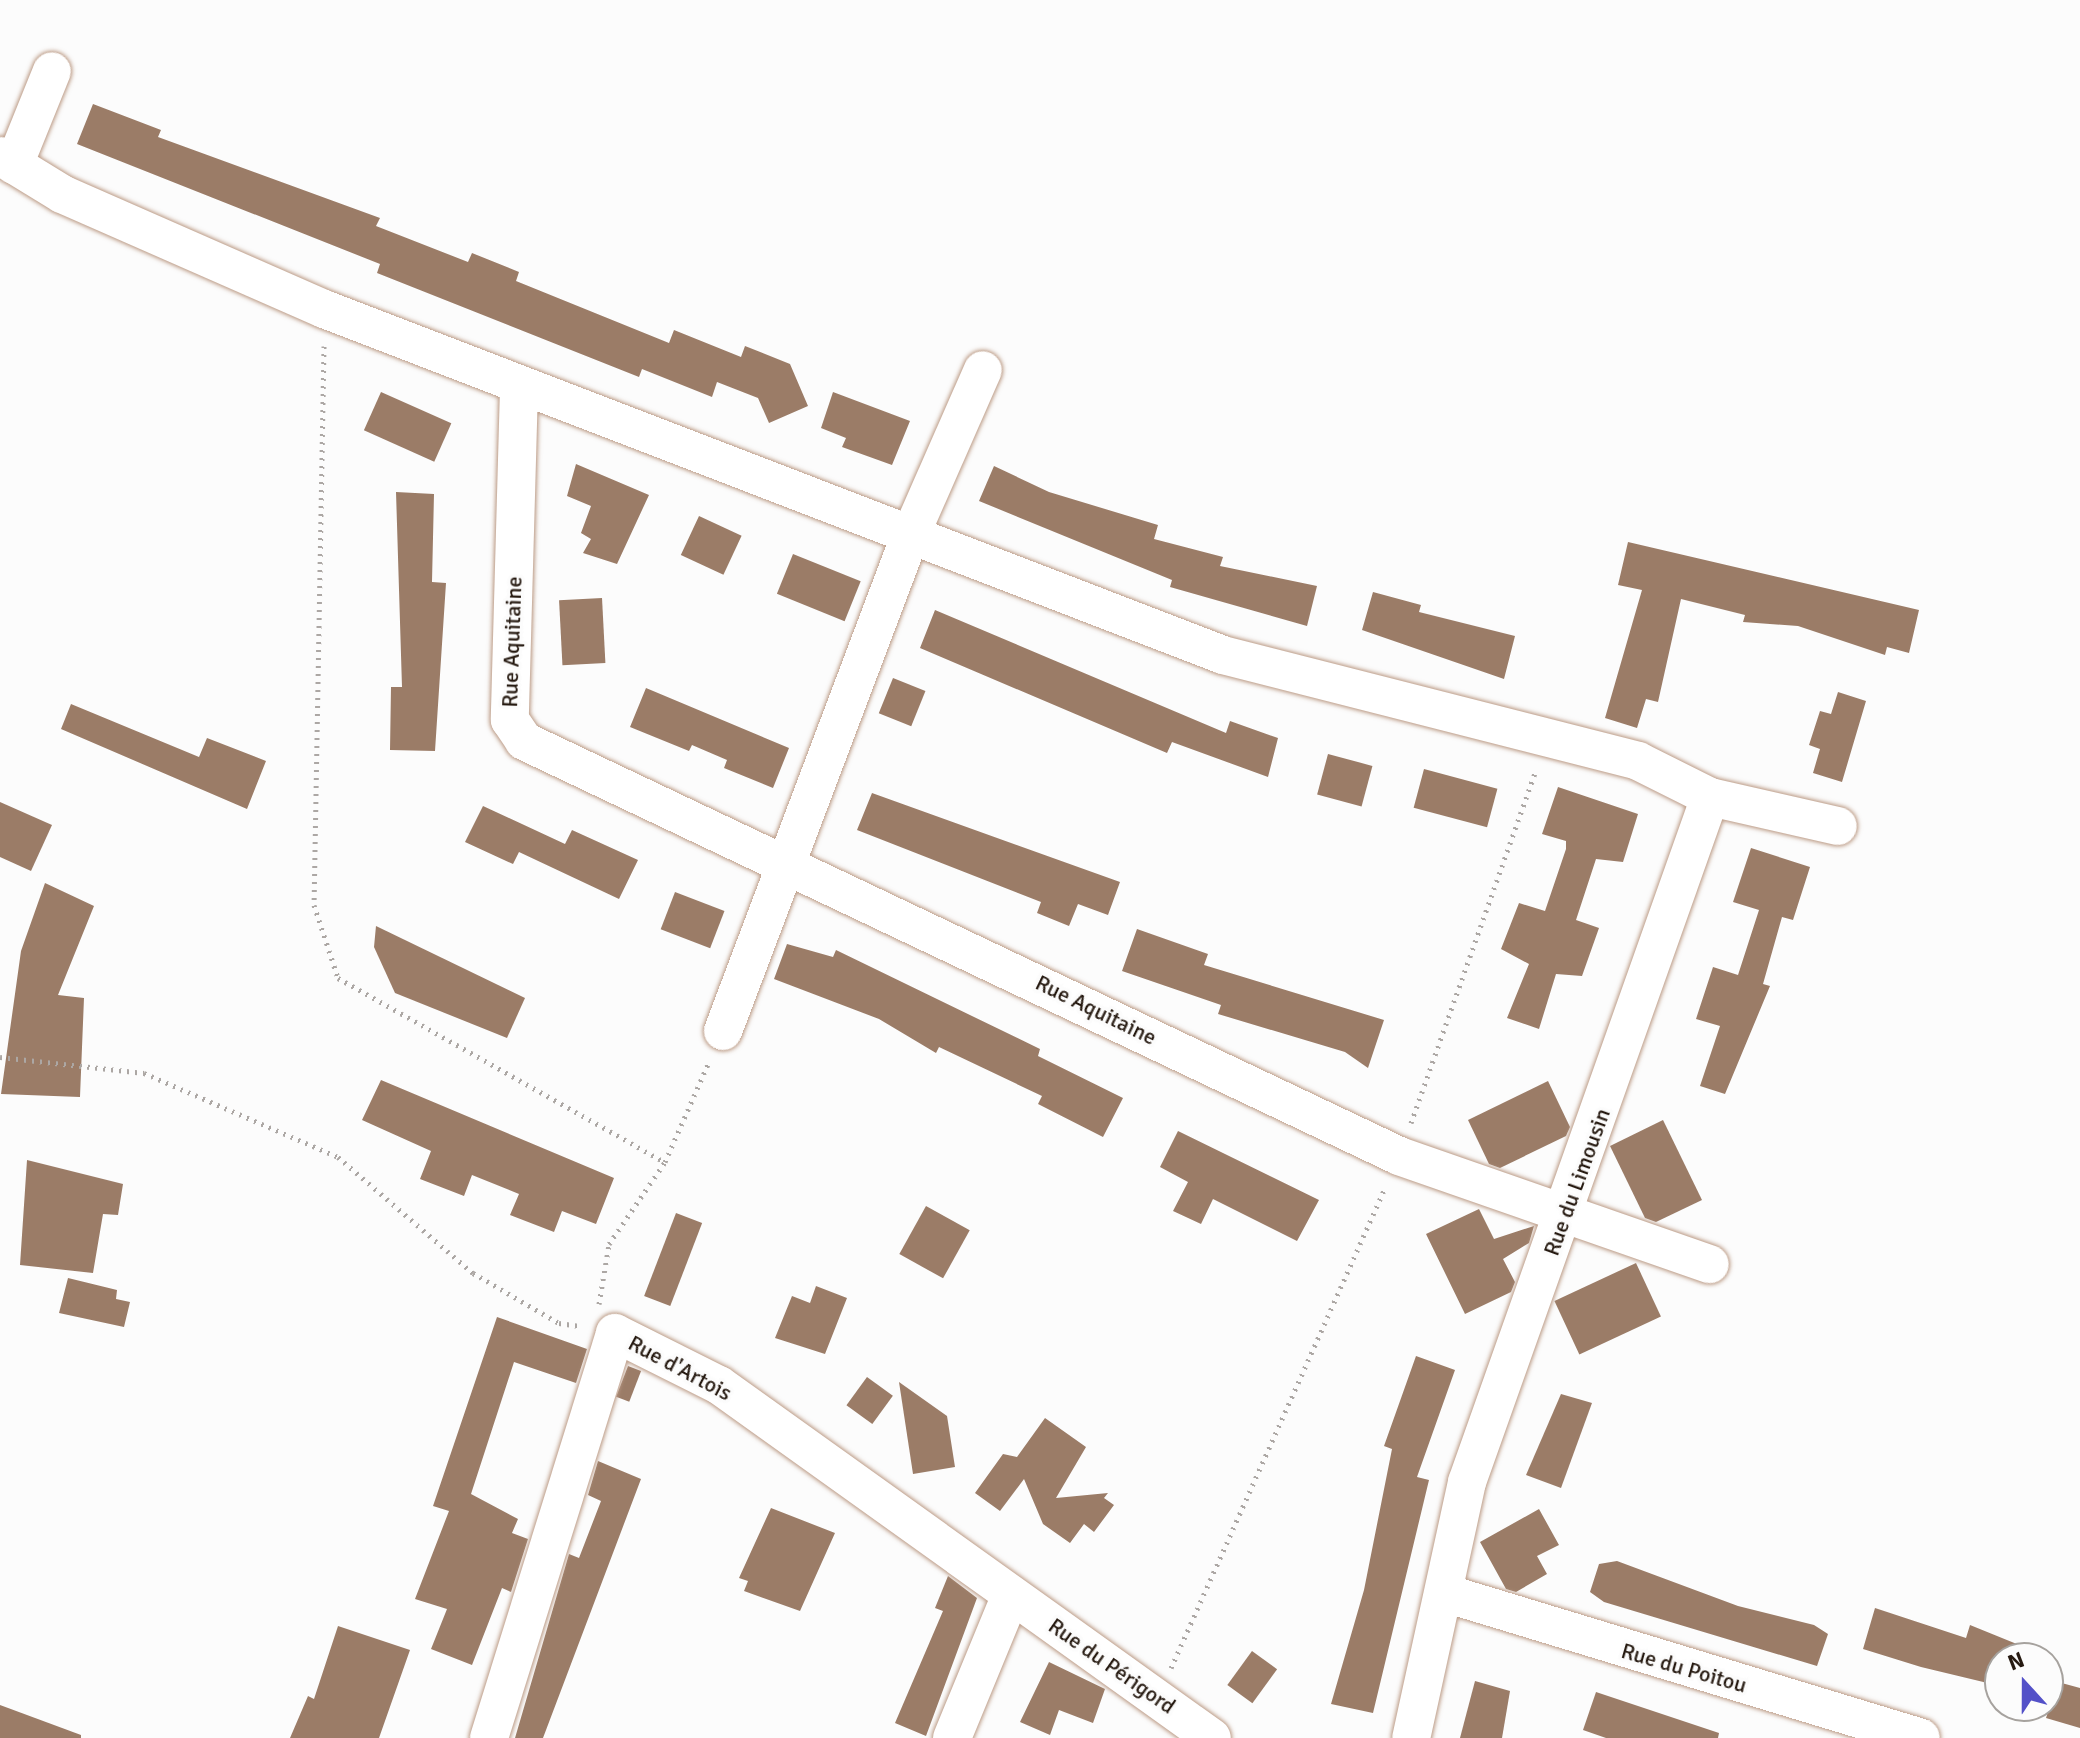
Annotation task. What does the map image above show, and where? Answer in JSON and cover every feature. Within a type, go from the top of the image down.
[{"type":"street","points":[[52,71],[7,160],[62,194],[324,309],[519,388],[1223,655],[1638,761],[1710,797],[1838,826]]},
{"type":"street","points":[[723,1031],[792,864],[910,536],[983,370]]},
{"type":"street","name":"Rue Aquitaine","points":[[519,388],[510,720],[524,741],[792,864],[1399,1156],[1565,1217],[1710,1264]]},
{"type":"street","name":"Rue du Limousin","points":[[1411,1738],[1448,1594],[1467,1482],[1565,1217],[1710,797]]},
{"type":"street","name":"Rue d'Artois","points":[[489,1738],[605,1331],[719,1385],[1010,1597]]},
{"type":"street","name":"Rue du Poitou","points":[[1448,1594],[1921,1738]]},
{"type":"street","points":[[952,1738],[1010,1597]]},
{"type":"street","name":"Rue du Périgord","points":[[1010,1597],[1158,1696],[1212,1738]]},
{"type":"path","points":[[324,309],[314,905],[338,978],[665,1162]]},
{"type":"path","points":[[1158,1696],[1399,1156],[1548,736]]},
{"type":"path","points":[[0,1057],[144,1073],[338,1157],[473,1273],[559,1323],[605,1331],[609,1244],[665,1162],[723,1031]]},
{"type":"building","points":[[93,104],[161,130],[158,137],[380,218],[376,226],[468,262],[472,253],[519,272],[516,281],[669,343],[674,330],[741,357],[745,346],[790,364],[808,406],[769,423],[758,398],[717,382],[712,397],[642,369],[639,377],[377,273],[380,264],[77,144]]},
{"type":"building","points":[[381,392],[451,423],[434,462],[364,430]]},
{"type":"building","points":[[833,392],[910,421],[892,465],[842,447],[846,438],[821,428]]},
{"type":"building","points":[[576,464],[649,495],[617,564],[583,553],[591,539],[581,533],[591,506],[567,496]]},
{"type":"building","points":[[994,466],[1049,492],[1158,525],[1154,539],[1223,557],[1220,566],[1317,586],[1307,626],[1170,587],[1172,580],[979,501]]},
{"type":"building","points":[[396,492],[434,494],[432,582],[446,583],[435,751],[390,750],[391,687],[402,687]]},
{"type":"building","points":[[699,516],[742,536],[723,575],[681,555]]},
{"type":"building","points":[[1628,542],[1919,610],[1909,653],[1887,647],[1885,655],[1798,626],[1743,622],[1745,615],[1681,599],[1658,702],[1646,699],[1637,728],[1605,718],[1642,590],[1618,585]]},
{"type":"building","points":[[793,554],[861,581],[845,621],[777,594]]},
{"type":"building","points":[[1373,592],[1421,605],[1419,612],[1515,636],[1504,679],[1362,630]]},
{"type":"building","points":[[602,598],[605,663],[562,665],[559,600]]},
{"type":"building","points":[[935,610],[1226,733],[1230,721],[1278,738],[1268,777],[1172,742],[1167,753],[920,648]]},
{"type":"building","points":[[893,678],[925,691],[911,726],[879,713]]},
{"type":"building","points":[[646,688],[789,748],[773,788],[724,768],[727,760],[692,745],[689,751],[630,727]]},
{"type":"building","points":[[1838,692],[1866,701],[1842,782],[1813,773],[1820,749],[1809,745],[1820,711],[1831,714]]},
{"type":"building","points":[[71,704],[199,757],[207,738],[266,761],[247,809],[61,729]]},
{"type":"building","points":[[1328,754],[1372,766],[1362,806],[1317,795]]},
{"type":"building","points":[[1424,769],[1497,789],[1487,827],[1414,808]]},
{"type":"building","points":[[1558,787],[1638,814],[1623,862],[1596,859],[1576,920],[1599,928],[1582,976],[1556,974],[1539,1029],[1507,1018],[1529,964],[1501,949],[1519,903],[1545,911],[1566,849],[1566,841],[1542,834]]},
{"type":"building","points":[[872,793],[1120,882],[1108,915],[1078,904],[1069,926],[1037,913],[1041,902],[857,830]]},
{"type":"building","points":[[0,802],[52,825],[31,871],[0,857]]},
{"type":"building","points":[[483,806],[565,844],[572,830],[638,860],[619,899],[519,852],[513,864],[465,842]]},
{"type":"building","points":[[1751,848],[1810,867],[1793,920],[1782,917],[1763,984],[1770,986],[1725,1094],[1700,1086],[1720,1026],[1696,1019],[1713,967],[1738,975],[1759,910],[1733,902]]},
{"type":"building","points":[[45,883],[94,906],[58,995],[84,998],[80,1097],[1,1094],[21,951]]},
{"type":"building","points":[[675,892],[724,911],[710,948],[661,929]]},
{"type":"building","points":[[376,926],[525,998],[507,1038],[395,993],[374,947]]},
{"type":"building","points":[[1137,929],[1208,954],[1204,965],[1384,1020],[1368,1068],[1345,1052],[1218,1014],[1221,1005],[1122,971]]},
{"type":"building","points":[[787,944],[833,957],[836,950],[1040,1049],[1038,1056],[1123,1098],[1103,1137],[1038,1104],[1042,1096],[939,1047],[936,1053],[879,1019],[774,979]]},
{"type":"building","points":[[381,1080],[614,1178],[596,1224],[562,1211],[554,1232],[510,1215],[519,1194],[472,1175],[464,1196],[420,1179],[431,1151],[362,1120]]},
{"type":"building","points":[[1548,1081],[1570,1127],[1566,1136],[1500,1168],[1489,1164],[1468,1120]]},
{"type":"building","points":[[1663,1120],[1702,1200],[1656,1222],[1645,1218],[1610,1146]]},
{"type":"building","points":[[1178,1131],[1319,1200],[1297,1241],[1213,1199],[1201,1224],[1173,1211],[1188,1182],[1160,1167]]},
{"type":"building","points":[[27,1160],[123,1184],[118,1215],[103,1214],[93,1273],[20,1265]]},
{"type":"building","points":[[926,1206],[970,1230],[943,1278],[899,1254]]},
{"type":"building","points":[[1479,1209],[1494,1239],[1534,1226],[1529,1243],[1503,1259],[1515,1282],[1511,1292],[1465,1314],[1426,1234]]},
{"type":"building","points":[[676,1213],[702,1223],[670,1306],[644,1296]]},
{"type":"building","points":[[1636,1263],[1661,1316],[1579,1355],[1554,1301]]},
{"type":"building","points":[[68,1278],[117,1290],[116,1299],[130,1302],[124,1327],[59,1313]]},
{"type":"building","points":[[816,1286],[847,1298],[825,1354],[775,1338],[792,1296],[810,1303]]},
{"type":"building","points":[[497,1317],[587,1349],[576,1383],[514,1362],[471,1494],[518,1519],[512,1533],[528,1539],[511,1592],[502,1588],[472,1665],[431,1649],[447,1609],[415,1599],[449,1511],[433,1506]]},
{"type":"building","points":[[1416,1356],[1455,1370],[1417,1477],[1429,1480],[1373,1713],[1331,1704],[1364,1590],[1392,1449],[1384,1446]]},
{"type":"building","points":[[628,1366],[641,1371],[629,1402],[616,1397]]},
{"type":"building","points":[[867,1377],[893,1396],[872,1424],[846,1405]]},
{"type":"building","points":[[899,1382],[947,1416],[955,1467],[913,1474]]},
{"type":"building","points":[[1561,1394],[1592,1403],[1561,1488],[1526,1475]]},
{"type":"building","points":[[1045,1418],[1086,1447],[1056,1498],[1108,1493],[1104,1498],[1114,1505],[1094,1532],[1084,1524],[1070,1543],[1043,1524],[1024,1479],[1000,1511],[975,1493],[1003,1454],[1017,1457]]},
{"type":"building","points":[[598,1461],[641,1479],[543,1738],[515,1738],[569,1554],[579,1558],[601,1501],[588,1495]]},
{"type":"building","points":[[771,1508],[835,1533],[800,1611],[744,1591],[748,1581],[739,1578]]},
{"type":"building","points":[[1539,1509],[1559,1545],[1537,1556],[1547,1574],[1516,1592],[1506,1589],[1480,1542]]},
{"type":"building","points":[[1617,1561],[1738,1606],[1814,1625],[1828,1634],[1817,1666],[1604,1602],[1590,1592],[1599,1564]]},
{"type":"building","points":[[948,1576],[977,1598],[926,1736],[895,1723],[943,1611],[935,1608]]},
{"type":"building","points":[[1875,1608],[1966,1638],[1970,1625],[2012,1642],[1984,1642],[1984,1682],[1863,1649]]},
{"type":"building","points":[[338,1626],[410,1650],[379,1738],[290,1738],[308,1696],[314,1699]]},
{"type":"building","points":[[1252,1651],[1277,1669],[1252,1703],[1227,1685]]},
{"type":"building","points":[[1049,1662],[1105,1689],[1093,1723],[1059,1710],[1050,1735],[1020,1722]]},
{"type":"building","points":[[1475,1681],[1510,1691],[1502,1738],[1460,1738]]},
{"type":"building","points":[[2064,1684],[2080,1688],[2080,1728],[2060,1722],[2064,1722]]},
{"type":"building","points":[[1596,1692],[1719,1733],[1718,1738],[1606,1738],[1583,1730]]},
{"type":"building","points":[[0,1705],[81,1735],[81,1738],[0,1738]]}]
